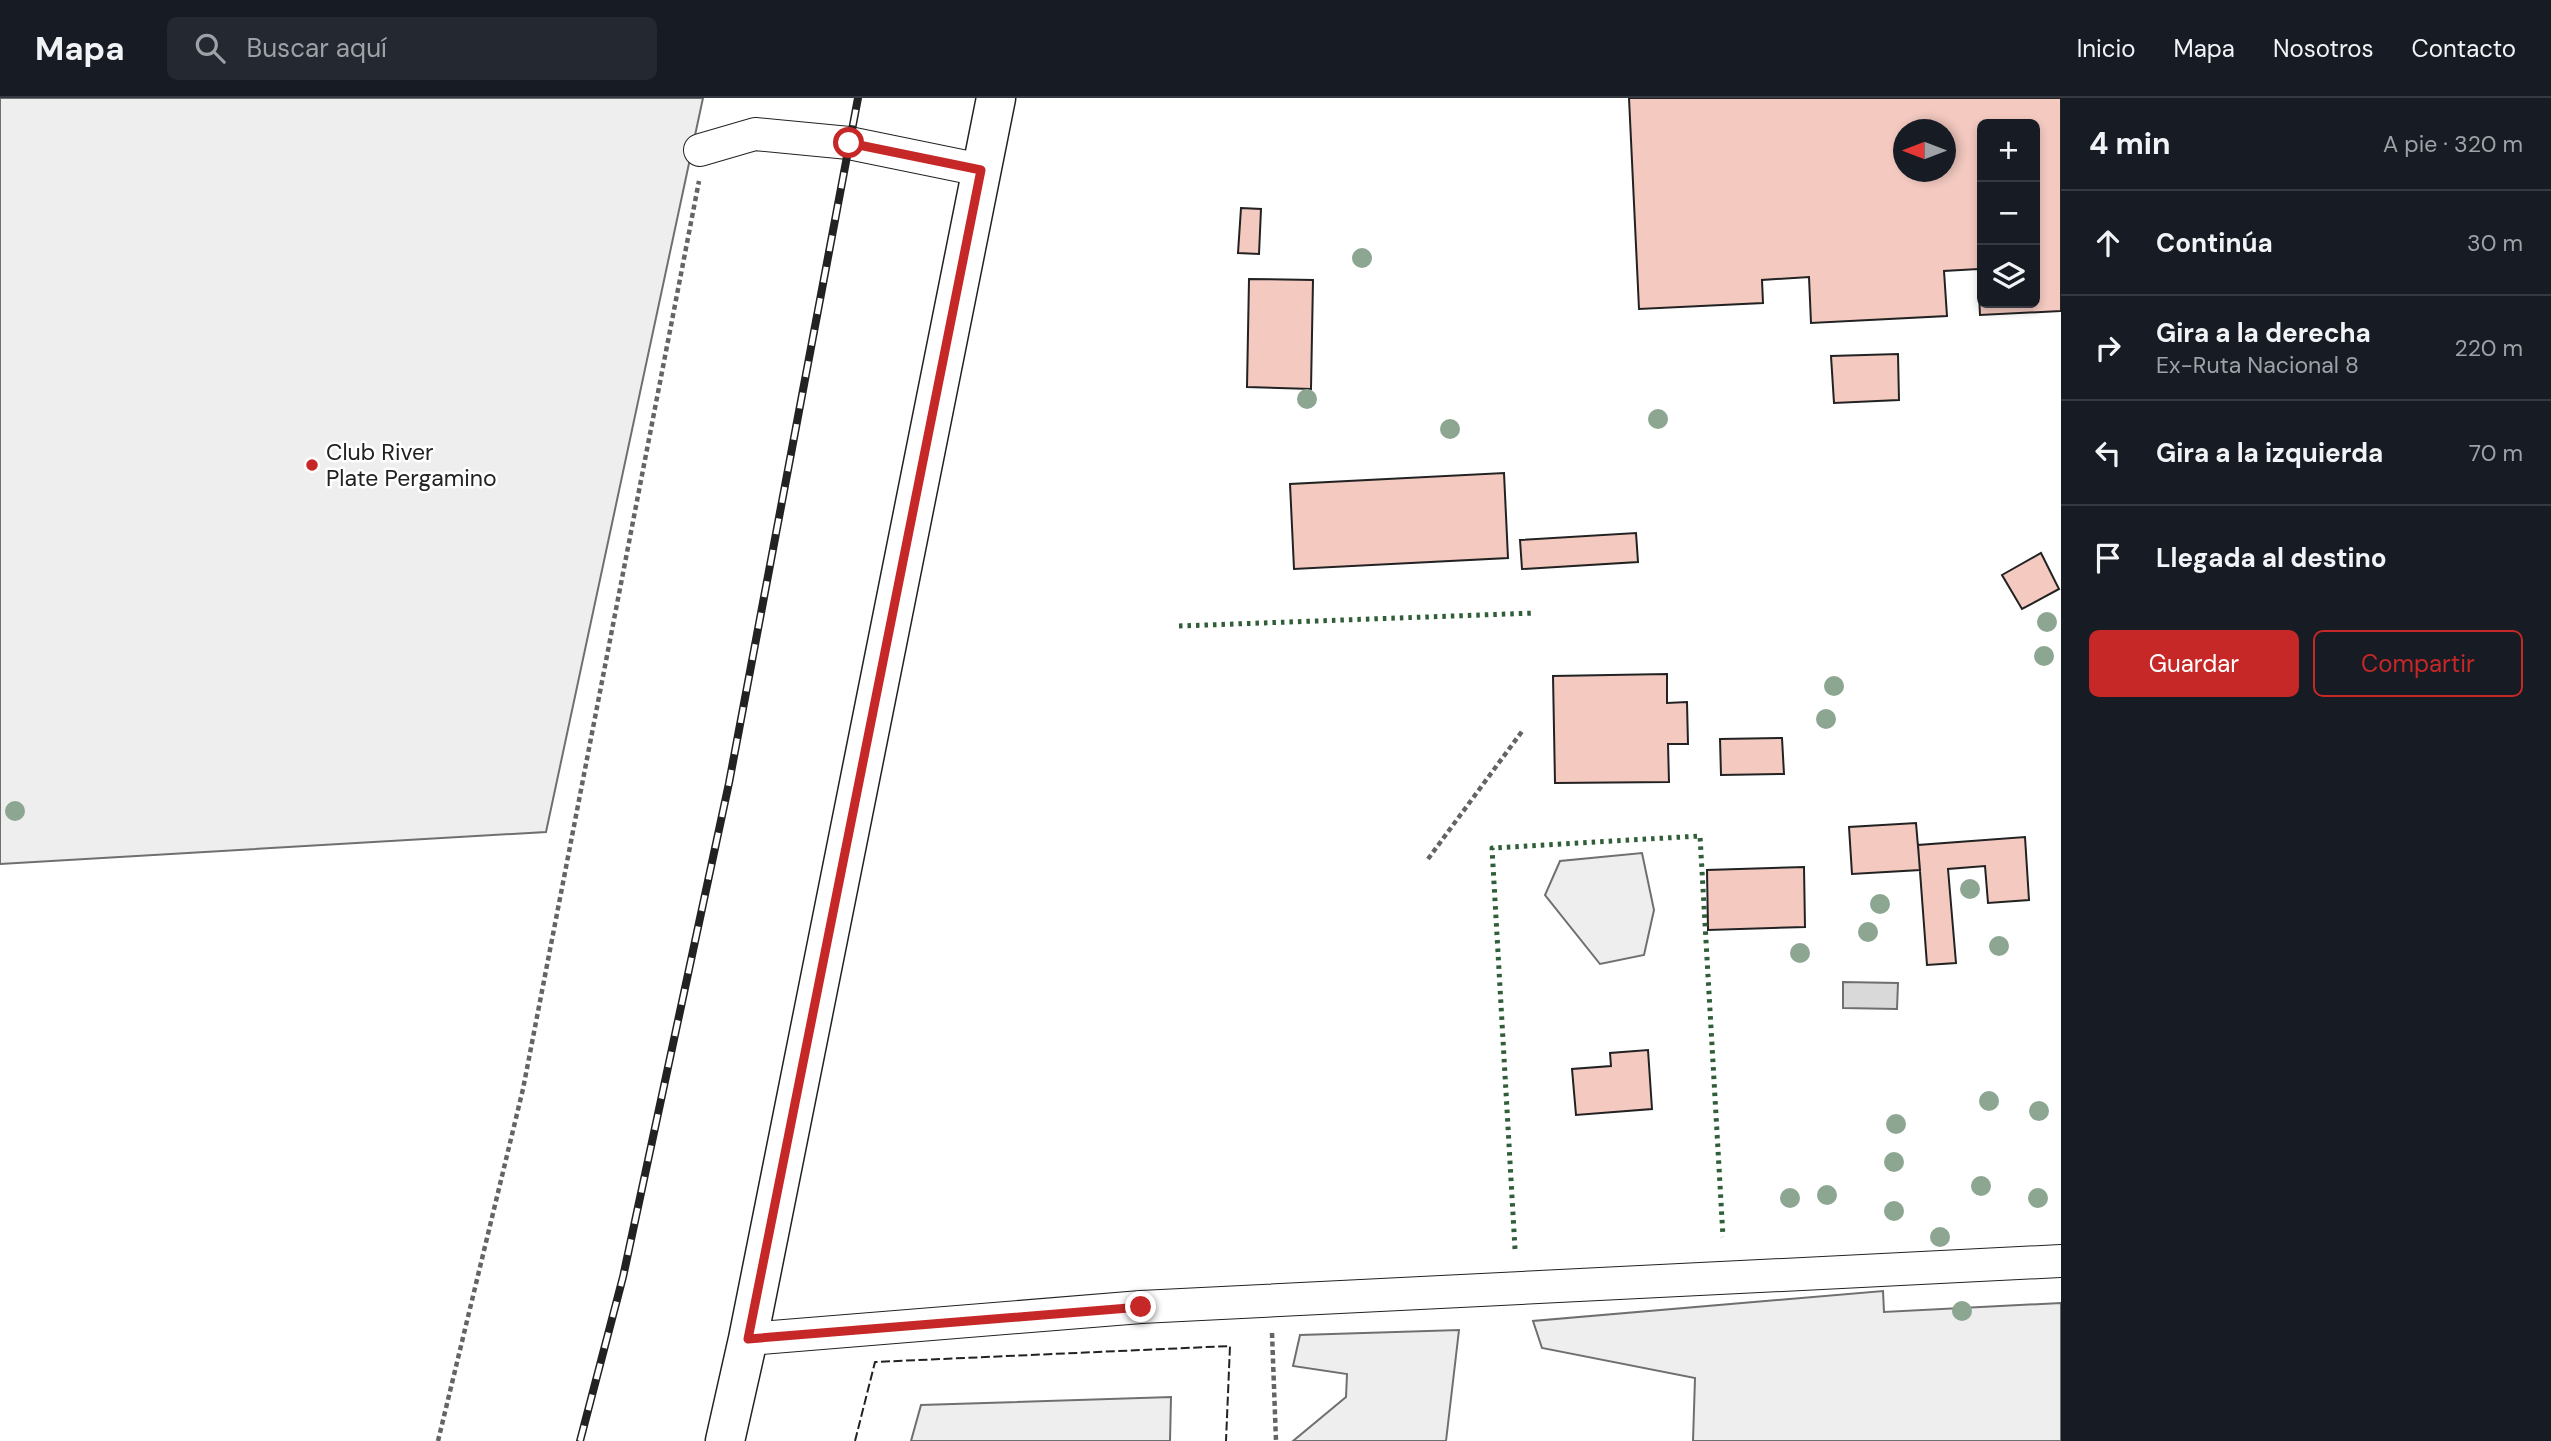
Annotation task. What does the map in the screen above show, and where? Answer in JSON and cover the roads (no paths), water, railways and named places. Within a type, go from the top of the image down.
[{"type":"main road","points":[[725,1441],[748,1339],[996,98]]},
{"type":"street","points":[[700,150],[755,135],[849,143],[981,170]]},
{"type":"street","points":[[748,1339],[1141,1307],[2061,1261]]},
{"type":"railway","points":[[580,1441],[623,1277],[729,783],[858,98]]},
{"type":"place","name":"Club River Plate Pergamino","points":[[312,465]]}]
